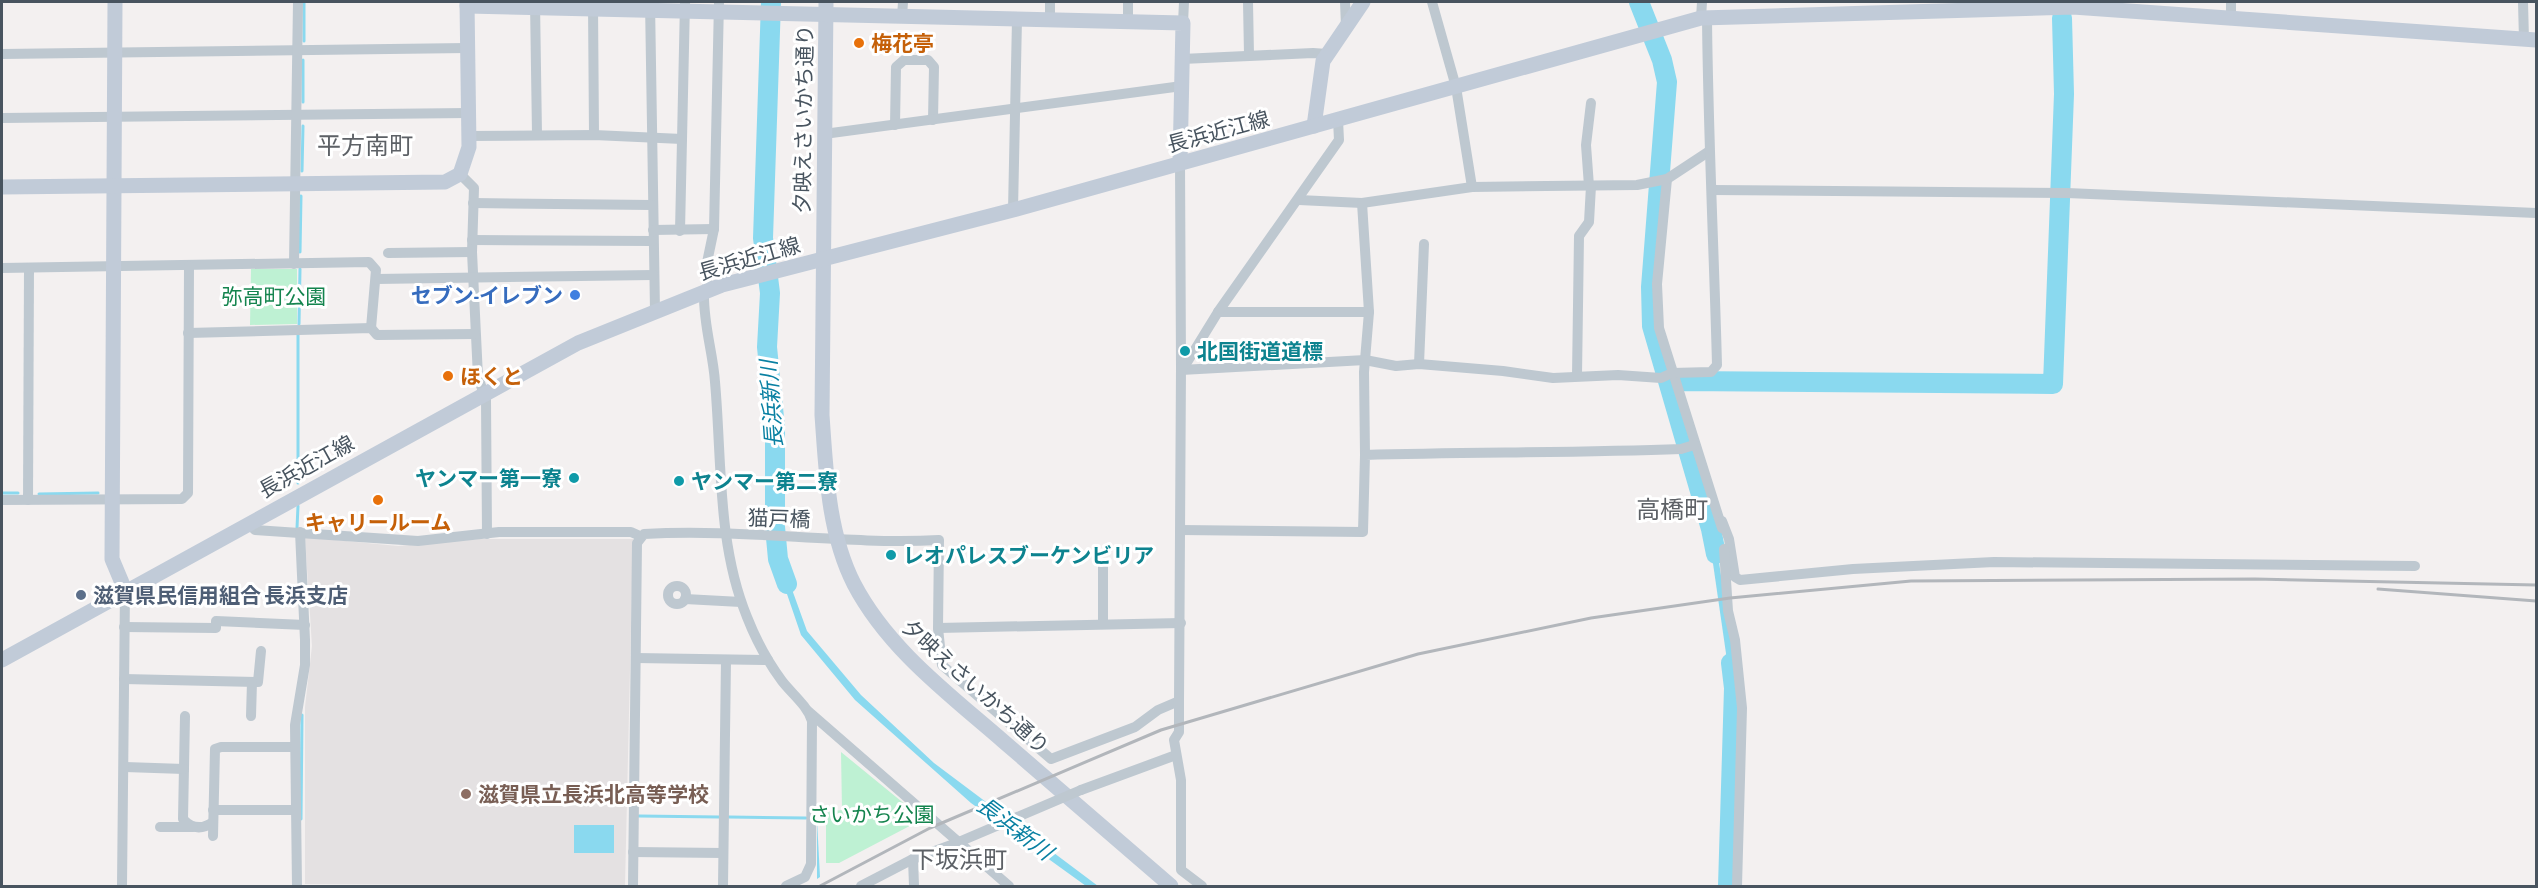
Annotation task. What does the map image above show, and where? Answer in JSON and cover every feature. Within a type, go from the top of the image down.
[{"type":"street","points":[[115,2],[112,559],[124,590],[125,767],[122,886]]},
{"type":"street","points":[[294,264],[298,2]]},
{"type":"street","points":[[1050,2],[1050,20]]},
{"type":"street","points":[[1128,2],[1128,22]]},
{"type":"street","points":[[1184,2],[1180,163],[1179,732],[1174,740],[1181,780],[1181,870],[1202,886]]},
{"type":"street","points":[[1248,2],[1249,55]]},
{"type":"street","points":[[1345,2],[1346,26]]},
{"type":"street","points":[[1314,126],[1319,76],[1327,54],[1363,2]]},
{"type":"street","points":[[1432,2],[1456,87],[1472,187]]},
{"type":"street","points":[[1181,368],[1365,360],[1396,366],[1419,364],[1503,371],[1545,378],[1577,376],[1671,378],[1711,372],[1717,365],[1713,190],[1708,152],[1702,2]]},
{"type":"street","points":[[2230,18],[2231,2]]},
{"type":"street","points":[[2523,2],[2530,40]]},
{"type":"street","points":[[2,187],[445,182],[460,174],[466,163],[468,136],[467,4],[685,6],[810,14],[826,8],[902,9],[1017,19],[1184,23]]},
{"type":"street","points":[[535,4],[537,135]]},
{"type":"street","name":"長浜近江線","points":[[2,660],[124,590],[578,343],[711,289],[1013,210],[1704,18],[2073,4],[2530,40]]},
{"type":"street","points":[[593,5],[594,135]]},
{"type":"street","points":[[650,6],[655,311]]},
{"type":"street","points":[[680,231],[685,6]]},
{"type":"street","points":[[722,8],[714,229],[705,272],[711,289],[705,328],[714,367],[731,535],[741,602],[768,660],[806,709],[1009,886]]},
{"type":"street","name":"夕映えさいかち通り","points":[[826,8],[822,415],[826,472],[837,540],[854,583],[883,629],[898,645],[927,675],[1171,886]]},
{"type":"street","points":[[1013,210],[1017,19]]},
{"type":"street","points":[[2,54],[467,48]]},
{"type":"street","points":[[1182,59],[1327,54]]},
{"type":"street","points":[[895,125],[896,67],[904,60],[928,60],[934,67],[933,120]]},
{"type":"street","points":[[824,134],[1182,86]]},
{"type":"street","points":[[1577,376],[1579,236],[1588,222],[1590,186],[1586,145],[1591,103]]},
{"type":"street","points":[[2,118],[468,113]]},
{"type":"street","points":[[1181,368],[1186,364],[1218,312],[1299,200],[1339,140],[1338,120]]},
{"type":"street","points":[[468,136],[594,135],[682,138]]},
{"type":"street","points":[[1299,200],[1362,203],[1472,187],[1637,185],[1662,180],[1708,152]]},
{"type":"street","points":[[460,174],[474,188],[472,252],[475,334],[478,377],[486,400],[487,534]]},
{"type":"street","points":[[1662,180],[1657,284],[1659,328],[1689,446],[1729,539],[1735,577],[1740,580],[1853,569],[1994,562],[2415,566]]},
{"type":"street","points":[[1713,190],[2059,193],[2536,213]]},
{"type":"street","points":[[473,203],[652,205]]},
{"type":"street","points":[[1181,530],[1363,532],[1365,360],[1369,312],[1362,203]]},
{"type":"street","points":[[472,240],[652,236],[680,231],[714,229]]},
{"type":"street","points":[[1419,364],[1424,244]]},
{"type":"street","points":[[388,253],[472,252]]},
{"type":"street","points":[[2,268],[369,262],[376,270],[371,328],[377,335],[475,334]]},
{"type":"street","points":[[2,500],[183,499],[188,493],[189,266]]},
{"type":"street","points":[[28,500],[29,268]]},
{"type":"street","points":[[376,279],[653,275]]},
{"type":"street","points":[[1218,312],[1369,312]]},
{"type":"street","points":[[188,333],[371,328]]},
{"type":"street","points":[[1365,455],[1689,446]]},
{"type":"street","points":[[1722,521],[1728,611],[1734,630],[1741,692],[1737,886]]},
{"type":"street","name":"猫戸橋","points":[[248,522],[255,530],[418,541],[499,532],[631,532],[640,536],[647,534],[731,535],[837,540],[939,540],[938,628]]},
{"type":"street","points":[[297,886],[296,714],[305,665],[300,532]]},
{"type":"street","points":[[633,886],[637,543],[640,536]]},
{"type":"street","points":[[1103,566],[1103,623]]},
{"type":"street","points":[[685,599],[741,602]]},
{"type":"street","points":[[124,627],[216,628],[216,621],[305,625]]},
{"type":"street","points":[[1179,701],[1158,710],[1135,727],[1051,759],[942,665],[938,628],[1103,623],[1180,624]]},
{"type":"street","points":[[124,679],[252,682],[260,680],[261,651]]},
{"type":"street","points":[[636,658],[768,660]]},
{"type":"street","points":[[723,886],[726,660]]},
{"type":"street","points":[[251,716],[252,682]]},
{"type":"street","points":[[786,886],[805,877],[811,864],[812,724],[806,709]]},
{"type":"street","points":[[184,716],[183,819],[193,826]]},
{"type":"street","points":[[213,836],[214,753],[217,748],[295,747]]},
{"type":"street","points":[[861,886],[913,859],[1082,790],[1176,755]]},
{"type":"street","points":[[125,767],[184,769]]},
{"type":"street","points":[[213,810],[296,810]]},
{"type":"street","points":[[160,827],[202,827],[213,822]]},
{"type":"street","points":[[633,852],[723,853]]},
{"type":"street","points":[[913,859],[914,886]]},
{"type":"shaded area","name":"滋賀県立長浜北高等学校","points":[[305,537],[398,546],[479,539],[633,539],[625,886],[305,884],[305,707],[312,646]]},
{"type":"green space","name":"弥高町公園","points":[[251,269],[297,269],[297,324],[250,325]]},
{"type":"green space","name":"さいかち公園","points":[[841,752],[923,819],[839,863],[826,863],[826,812],[842,810]]},
{"type":"water","points":[[1708,529],[1714,529],[1738,688],[1731,688]]},
{"type":"water","points":[[775,559],[781,559],[807,631],[861,695],[934,763],[1098,886],[1086,886],[971,803],[855,700],[801,635]]},
{"type":"water","points":[[817,820],[820,877],[817,879]]},
{"type":"water","points":[[574,825],[614,825],[614,853],[574,853]]},
{"type":"waterway","points":[[304,2],[304,41]]},
{"type":"waterway","name":"長浜新川","points":[[771,2],[763,238],[770,293],[767,347],[775,428],[775,527],[778,559],[787,584]]},
{"type":"waterway","points":[[1639,2],[1662,60],[1667,82],[1651,287],[1652,326],[1711,529],[1716,554]]},
{"type":"waterway","points":[[1670,386],[1681,381],[2053,384],[2064,94],[2062,18]]},
{"type":"waterway","points":[[303,60],[303,102]]},
{"type":"waterway","points":[[302,171],[303,126]]},
{"type":"waterway","points":[[300,252],[301,196]]},
{"type":"waterway","points":[[299,324],[300,269]]},
{"type":"waterway","points":[[298,335],[298,483]]},
{"type":"waterway","points":[[2,493],[18,493]]},
{"type":"waterway","points":[[39,494],[98,493]]},
{"type":"waterway","points":[[297,528],[298,506]]},
{"type":"waterway","points":[[1728,886],[1734,688],[1731,663]]},
{"type":"waterway","points":[[301,819],[302,715]]},
{"type":"waterway","points":[[639,816],[719,817]]},
{"type":"waterway","points":[[729,817],[806,818]]},
{"type":"railway","points":[[820,886],[930,828],[1161,730],[1418,654],[1591,618],[1730,598],[1911,581],[2255,579],[2536,585]]},
{"type":"railway","points":[[2378,589],[2536,601]]},
{"type":"place","name":"梅花亭","points":[[859,43]]},
{"type":"place","name":"セブン-イレブン","points":[[575,295]]},
{"type":"place","name":"北国街道道標","points":[[1185,351]]},
{"type":"place","name":"ほくと","points":[[448,376]]},
{"type":"place","name":"ヤンマー第一寮","points":[[574,478]]},
{"type":"place","name":"ヤンマー第二寮","points":[[679,481]]},
{"type":"place","name":"キャリールーム","points":[[378,500]]},
{"type":"place","name":"レオパレスブーケンビリア","points":[[891,555]]},
{"type":"place","name":"滋賀県民信用組合 長浜支店","points":[[81,595]]},
{"type":"place","name":"滋賀県立長浜北高等学校","points":[[466,794]]},
{"type":"district","name":"平方南町","points":[[365,145]]},
{"type":"district","name":"高橋町","points":[[1672,509]]},
{"type":"district","name":"下坂浜町","points":[[959,859]]}]
